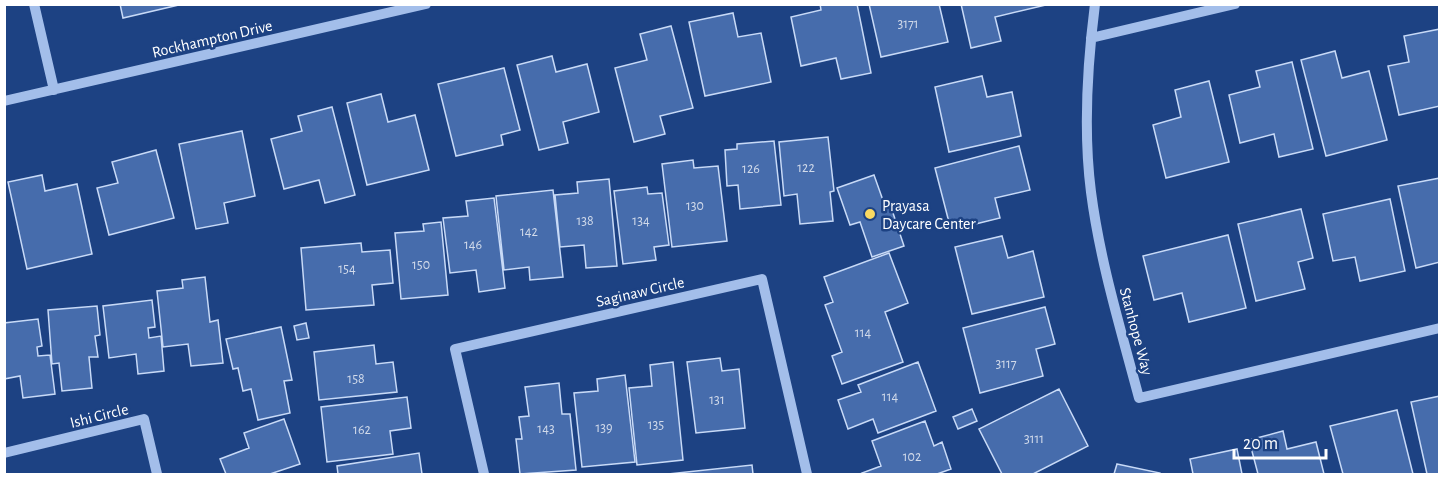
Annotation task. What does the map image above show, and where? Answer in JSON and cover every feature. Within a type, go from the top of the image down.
[{"type":"street","points":[[34,4],[54,90]]},
{"type":"street","name":"Rockhampton Drive","points":[[4,101],[403,7],[426,4]]},
{"type":"street","points":[[1095,4],[1091,38],[1235,4]]},
{"type":"street","name":"Stanhope Way","points":[[1091,38],[1086,124],[1091,191],[1102,258],[1139,398],[1440,328]]},
{"type":"street","name":"Saginaw Circle","points":[[484,474],[455,349],[762,279],[807,474]]},
{"type":"street","name":"Ishi Circle","points":[[4,453],[144,419],[157,474]]},
{"type":"building","points":[[120,4],[183,4],[123,18]]},
{"type":"building","points":[[820,4],[857,4],[871,73],[841,79],[836,58],[801,66],[791,17],[821,10]]},
{"type":"building","points":[[869,4],[939,4],[948,42],[881,57]]},
{"type":"building","points":[[961,4],[1050,4],[995,17],[1001,41],[971,48]]},
{"type":"building","points":[[733,13],[738,37],[761,33],[771,82],[705,96],[689,22]]},
{"type":"building","points":[[671,26],[693,108],[660,116],[665,134],[634,142],[615,68],[647,60],[640,34]]},
{"type":"building","points":[[1440,29],[1440,106],[1399,115],[1388,66],[1409,62],[1404,36]]},
{"type":"building","points":[[1335,51],[1342,78],[1369,71],[1387,140],[1326,156],[1301,60]]},
{"type":"building","points":[[552,56],[556,72],[587,64],[599,112],[563,122],[568,143],[539,150],[517,65]]},
{"type":"building","points":[[1292,62],[1313,149],[1279,157],[1274,134],[1240,143],[1229,95],[1260,87],[1256,71]]},
{"type":"building","points":[[504,68],[520,130],[501,135],[503,145],[456,156],[438,84]]},
{"type":"building","points":[[982,76],[987,97],[1012,92],[1021,136],[949,152],[935,87]]},
{"type":"building","points":[[1209,81],[1229,162],[1166,178],[1153,125],[1181,117],[1175,90]]},
{"type":"building","points":[[381,94],[388,122],[415,115],[429,170],[367,185],[347,103]]},
{"type":"building","points":[[332,107],[355,195],[325,203],[319,180],[284,189],[271,139],[302,131],[298,116]]},
{"type":"building","points":[[242,131],[255,196],[224,203],[228,223],[196,229],[179,144]]},
{"type":"building","points":[[828,137],[834,191],[830,192],[833,221],[800,224],[797,194],[784,196],[779,142]]},
{"type":"building","points":[[774,141],[781,205],[740,209],[738,185],[727,186],[725,150],[737,149],[737,144]]},
{"type":"building","points":[[1019,146],[1030,190],[995,198],[1000,218],[951,230],[935,168]]},
{"type":"building","points":[[156,150],[174,218],[109,235],[97,188],[118,183],[112,162]]},
{"type":"building","points":[[693,160],[694,168],[718,166],[727,241],[672,247],[662,164]]},
{"type":"building","points":[[42,175],[45,191],[77,184],[92,254],[27,269],[8,182]]},
{"type":"building","name":"Prayasa Daycare Center","points":[[874,175],[885,206],[890,204],[904,246],[872,257],[860,222],[850,225],[837,188]]},
{"type":"building","points":[[1440,178],[1440,262],[1416,268],[1398,186]]},
{"type":"building","points":[[609,179],[617,266],[586,268],[584,245],[560,247],[555,195],[578,193],[577,182]]},
{"type":"building","points":[[647,187],[648,194],[662,193],[669,245],[654,247],[656,260],[623,264],[614,191]]},
{"type":"building","points":[[553,190],[563,277],[530,280],[529,267],[504,270],[496,196]]},
{"type":"building","points":[[494,198],[505,288],[479,292],[476,270],[450,273],[443,218],[468,216],[466,201]]},
{"type":"building","points":[[1390,199],[1405,271],[1360,281],[1355,257],[1333,261],[1323,214]]},
{"type":"building","points":[[1301,209],[1313,258],[1298,262],[1305,289],[1256,301],[1238,224]]},
{"type":"building","points":[[441,222],[448,295],[401,299],[395,233],[424,231],[423,224]]},
{"type":"building","points":[[1228,235],[1246,308],[1189,322],[1182,293],[1154,300],[1143,256]]},
{"type":"building","points":[[1002,236],[1008,258],[1033,251],[1044,297],[972,314],[955,247]]},
{"type":"building","points":[[361,243],[362,252],[390,250],[393,283],[372,285],[374,305],[306,310],[301,248]]},
{"type":"building","points":[[889,253],[908,303],[885,312],[903,362],[842,384],[832,356],[842,352],[825,305],[833,302],[824,277]]},
{"type":"building","points":[[205,277],[210,322],[218,320],[223,363],[191,366],[188,344],[163,347],[157,291],[183,288],[182,280]]},
{"type":"building","points":[[152,300],[155,327],[148,328],[149,338],[161,336],[164,371],[138,374],[136,354],[109,358],[103,306]]},
{"type":"building","points":[[97,306],[100,335],[95,336],[98,357],[89,357],[92,388],[62,391],[59,363],[52,364],[48,310]]},
{"type":"building","points":[[1045,307],[1055,344],[1036,349],[1043,376],[980,393],[963,328]]},
{"type":"building","points":[[38,319],[42,346],[37,347],[38,356],[50,355],[55,394],[23,398],[20,376],[4,379],[4,323]]},
{"type":"building","points":[[306,323],[309,338],[297,340],[294,326]]},
{"type":"building","points":[[281,327],[292,380],[284,381],[290,413],[258,420],[251,389],[243,391],[238,368],[233,369],[226,339]]},
{"type":"building","points":[[374,345],[376,364],[393,362],[397,392],[319,400],[314,352]]},
{"type":"building","points":[[720,358],[722,371],[739,369],[745,428],[696,433],[687,362]]},
{"type":"building","points":[[673,362],[683,460],[637,465],[629,388],[652,386],[650,365]]},
{"type":"building","points":[[918,362],[936,411],[878,433],[873,419],[848,429],[838,400],[861,392],[858,385]]},
{"type":"building","points":[[625,375],[635,462],[582,467],[574,393],[598,391],[597,379]]},
{"type":"building","points":[[559,383],[562,414],[570,414],[576,470],[520,474],[516,439],[522,439],[519,417],[529,416],[525,387]]},
{"type":"building","points":[[1059,389],[1088,446],[1033,474],[1002,474],[979,429]]},
{"type":"building","points":[[1440,396],[1440,474],[1427,474],[1411,402]]},
{"type":"building","points":[[407,397],[411,428],[390,431],[393,454],[327,462],[321,407]]},
{"type":"building","points":[[972,409],[977,421],[958,429],[953,417]]},
{"type":"building","points":[[1397,410],[1413,474],[1343,474],[1330,426]]},
{"type":"building","points":[[284,419],[300,464],[270,474],[226,474],[220,459],[249,448],[244,433]]},
{"type":"building","points":[[925,421],[934,446],[942,442],[951,469],[937,474],[862,473],[881,466],[872,441]]},
{"type":"building","points":[[1283,431],[1287,449],[1316,442],[1324,474],[1258,474],[1249,440]]},
{"type":"building","points":[[1237,449],[1242,474],[1193,474],[1190,459]]},
{"type":"building","points":[[419,453],[422,474],[338,474],[337,466]]},
{"type":"building","points":[[1117,464],[1160,473],[1160,474],[1114,474]]},
{"type":"building","points":[[752,465],[753,474],[668,474]]},
{"type":"place","name":"Prayasa Daycare Center","points":[[870,214]]}]
